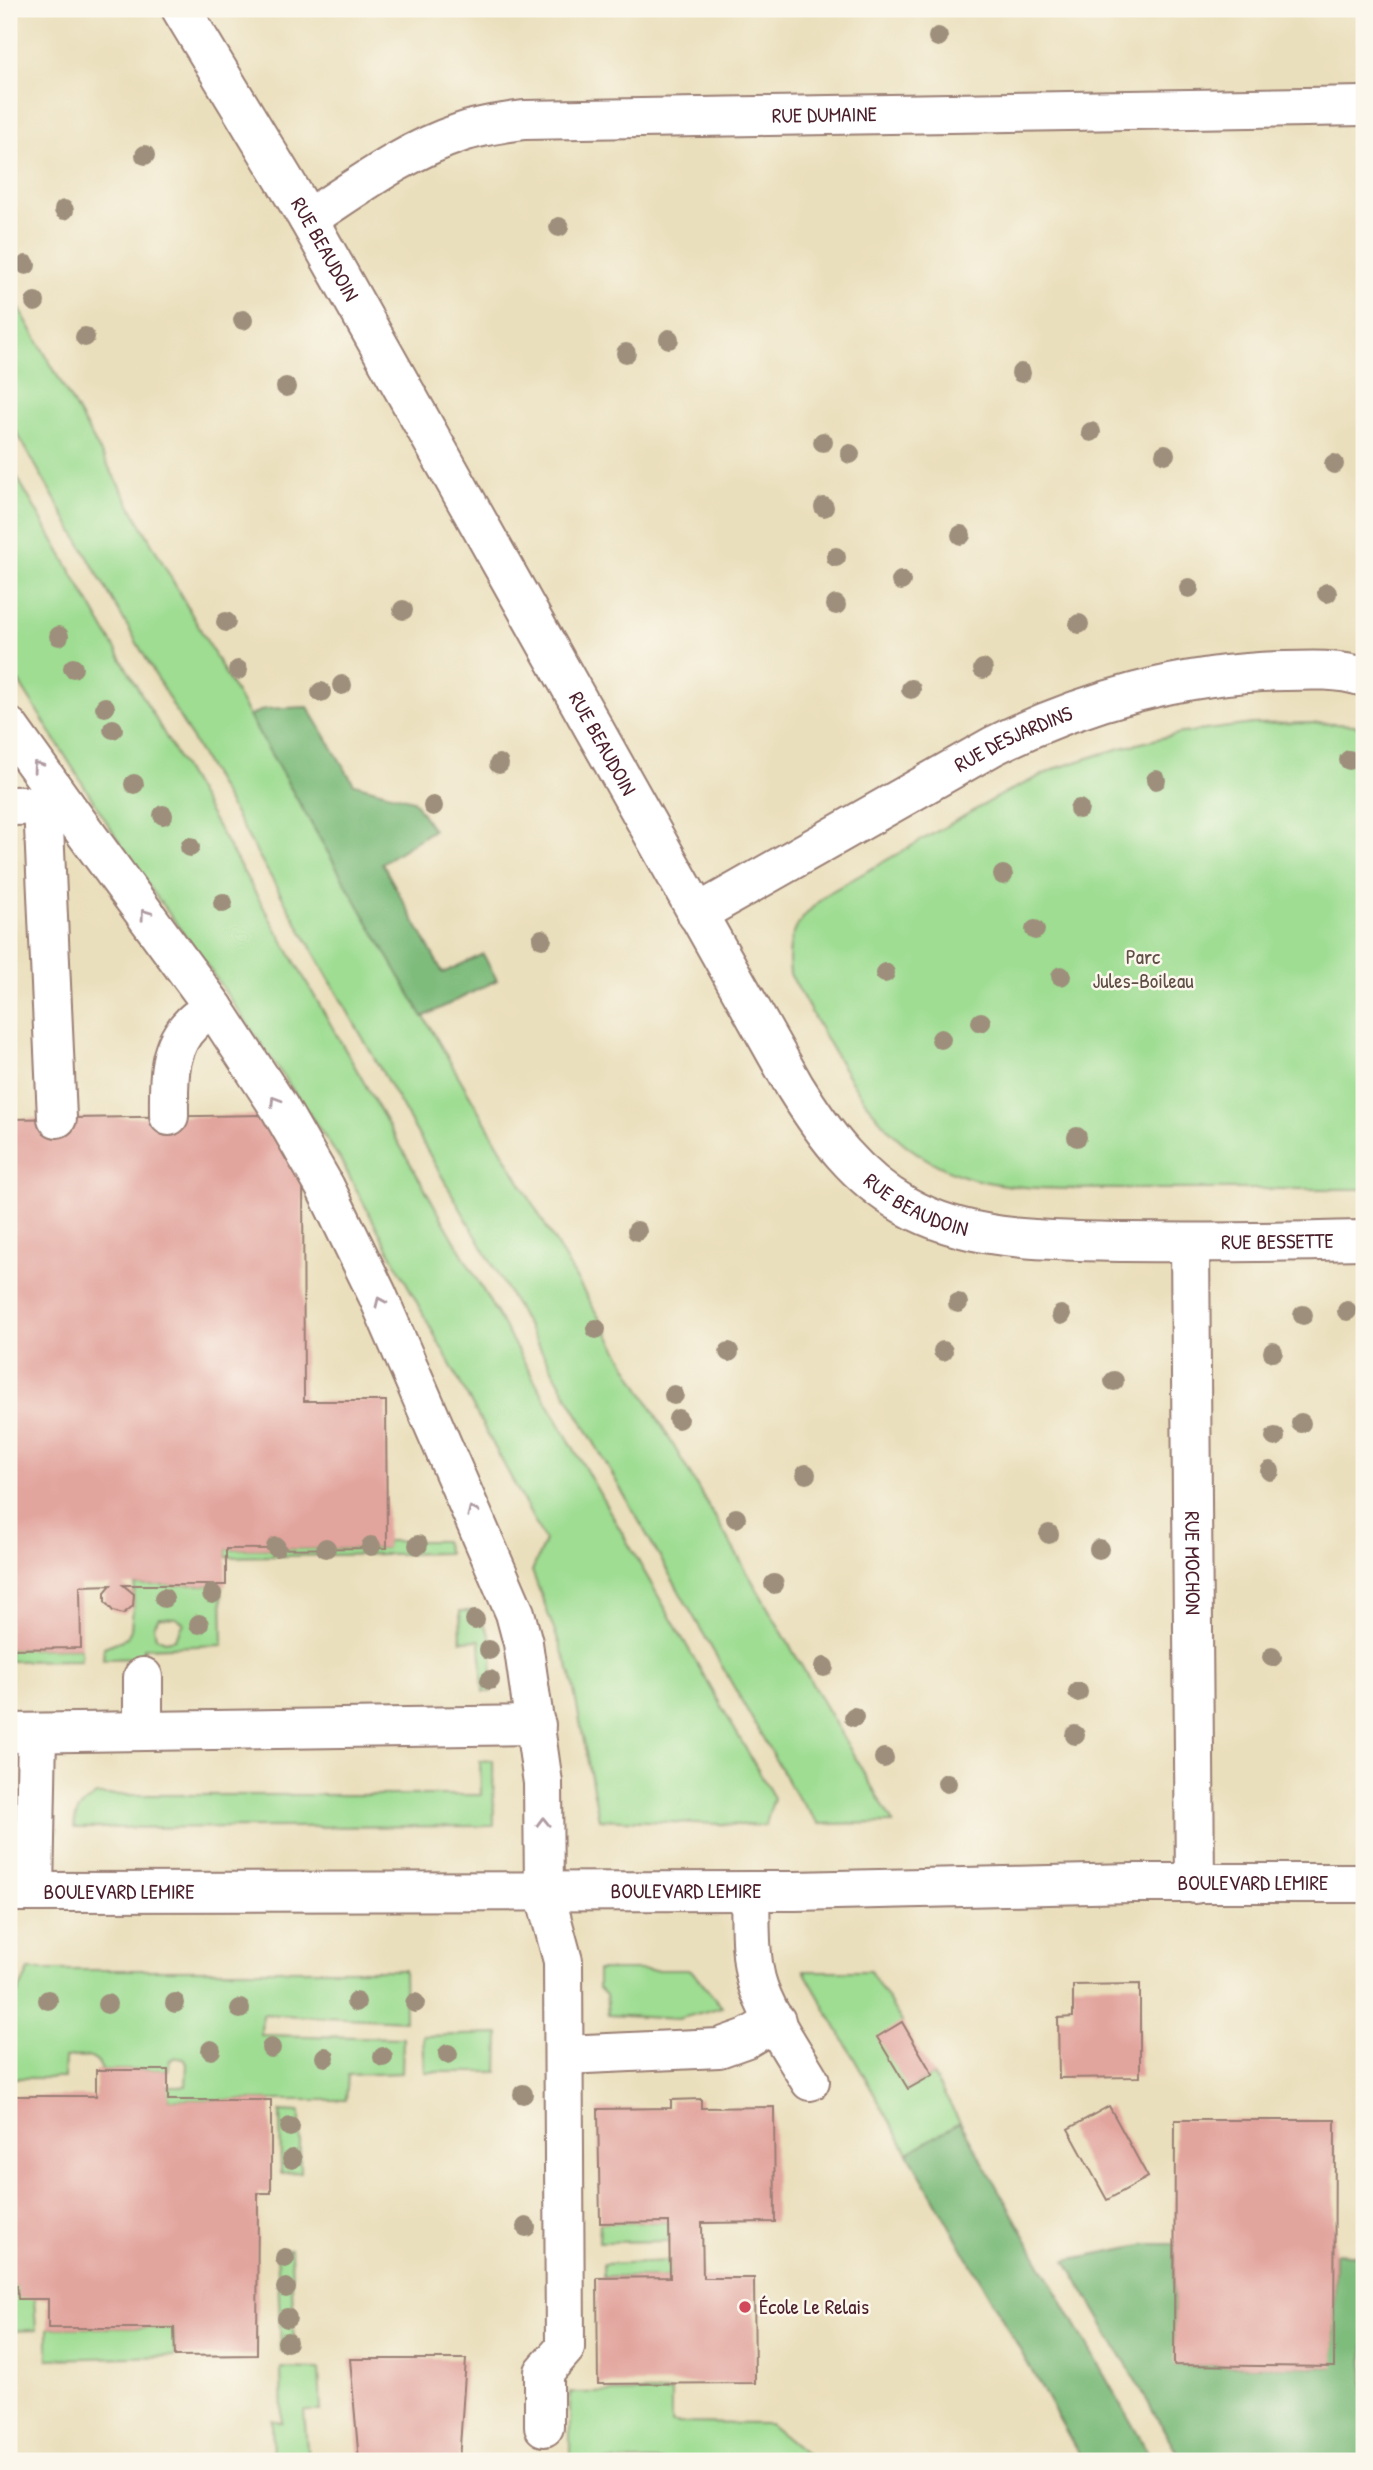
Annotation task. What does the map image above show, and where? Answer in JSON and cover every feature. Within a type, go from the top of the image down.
[{"type":"street","name":"RUE BEAUDOIN","points":[[181,9],[308,219],[795,1087],[831,1142],[853,1166],[906,1206],[931,1218],[986,1233],[1063,1240],[1190,1243]]},
{"type":"street","name":"RUE DUMAINE","points":[[308,219],[427,146],[459,133],[524,120],[1364,106]]},
{"type":"street","name":"RUE DESJARDINS","points":[[697,914],[993,746],[1075,710],[1172,684],[1226,675],[1320,670],[1364,677]]},
{"type":"street","points":[[9,727],[39,805],[57,1118]]},
{"type":"street","points":[[39,805],[215,1008],[279,1107],[325,1187],[377,1294],[515,1613],[523,1643],[543,1783],[544,1891],[563,1961],[565,2348],[544,2372],[544,2427]]},
{"type":"street","points":[[169,1116],[169,1069],[173,1052],[192,1023],[215,1008]]},
{"type":"street","name":"RUE BESSETTE","points":[[1190,1243],[1364,1240]]},
{"type":"street","name":"RUE MOCHON","points":[[1190,1243],[1195,1884]]},
{"type":"street","points":[[143,1677],[143,1731]]},
{"type":"street","points":[[22,1892],[23,1733],[536,1726]]},
{"type":"street","name":"BOULEVARD LEMIRE","points":[[22,1892],[750,1891],[1132,1883],[1364,1883]]},
{"type":"street","points":[[750,1891],[756,1980],[810,2081]]},
{"type":"street","points":[[564,2055],[719,2048],[747,2038],[776,2021]]},
{"type":"green space","points":[[9,290],[249,716],[893,1823],[819,1824],[795,1794],[9,419]]},
{"type":"green space","points":[[9,463],[774,1798],[765,1826],[599,1819],[571,1675],[532,1571],[545,1541],[340,1159],[204,961],[138,872],[9,666]]},
{"type":"green space","points":[[308,707],[354,784],[413,800],[433,830],[382,863],[443,973],[483,954],[497,980],[423,1017],[249,716],[265,709]]},
{"type":"green space","name":"Parc Jules-Boileau","points":[[1253,724],[1354,725],[1364,729],[1364,1189],[1073,1189],[1004,1185],[977,1180],[947,1169],[910,1148],[892,1132],[843,1068],[790,974],[792,938],[801,920],[817,903],[827,894],[1003,794],[1057,768],[1117,749],[1182,733]]},
{"type":"green space","points":[[387,1541],[444,1541],[448,1553],[226,1557],[226,1549],[386,1548]]},
{"type":"green space","points":[[135,1585],[222,1585],[223,1645],[144,1648],[143,1658],[103,1659],[104,1647],[127,1638],[131,1629]],"holes":[[[159,1617],[176,1618],[184,1623],[175,1639],[165,1641],[156,1637],[154,1626]]]},
{"type":"green space","points":[[460,1611],[477,1611],[493,1642],[491,1692],[483,1692],[480,1640],[461,1641]]},
{"type":"green space","points":[[81,1648],[81,1660],[9,1661],[9,1649]]},
{"type":"green space","points":[[493,1760],[494,1826],[74,1828],[80,1808],[96,1795],[481,1795],[480,1761]]},
{"type":"green space","points":[[29,1970],[404,1970],[405,2021],[262,2014],[261,2035],[403,2038],[402,2073],[348,2075],[346,2100],[168,2100],[167,2086],[186,2086],[187,2064],[184,2058],[177,2057],[170,2060],[168,2070],[102,2070],[91,2058],[71,2057],[65,2058],[64,2078],[9,2078],[9,2011]]},
{"type":"green space","points":[[598,1970],[691,1970],[722,2007],[678,2019],[608,2015],[606,1995],[598,1987]]},
{"type":"green space","points":[[804,1971],[870,1971],[902,2022],[908,2089],[933,2075],[960,2122],[908,2153]]},
{"type":"green space","points":[[499,2034],[498,2072],[425,2072],[423,2036]]},
{"type":"green space","points":[[280,2111],[300,2112],[300,2172],[281,2173]]},
{"type":"green space","points":[[960,2122],[1153,2461],[1083,2461],[908,2153]]},
{"type":"green space","points":[[669,2222],[670,2241],[599,2242],[600,2223]]},
{"type":"green space","points":[[1147,2244],[1174,2244],[1175,2365],[1333,2367],[1335,2253],[1364,2255],[1364,2461],[1182,2461],[1066,2260]]},
{"type":"green space","points":[[277,2249],[291,2249],[294,2353],[281,2351]]},
{"type":"green space","points":[[670,2261],[670,2277],[603,2277],[603,2264]]},
{"type":"green space","points":[[9,2286],[17,2286],[34,2298],[36,2330],[9,2331]]},
{"type":"green space","points":[[48,2328],[174,2328],[175,2356],[48,2359]]},
{"type":"green space","points":[[281,2368],[319,2369],[321,2411],[304,2411],[308,2461],[273,2461],[272,2420],[282,2423]]},
{"type":"green space","points":[[671,2392],[671,2423],[769,2424],[814,2461],[570,2461],[570,2393]]},
{"type":"building","points":[[268,1115],[303,1171],[304,1401],[386,1401],[387,1548],[226,1549],[226,1585],[123,1585],[134,1594],[133,1606],[123,1614],[113,1611],[105,1602],[105,1592],[111,1585],[80,1586],[81,1648],[9,1649],[9,1119]]},
{"type":"building","points":[[1140,1984],[1140,2077],[1059,2078],[1058,2018],[1073,2017],[1073,1985]]},
{"type":"building","points":[[902,2022],[933,2075],[908,2089],[877,2037]]},
{"type":"building","points":[[96,2070],[168,2070],[168,2100],[271,2100],[271,2193],[258,2193],[257,2355],[175,2356],[174,2328],[48,2328],[48,2299],[18,2299],[17,2286],[9,2286],[9,2096],[96,2096]]},
{"type":"building","points":[[701,2099],[701,2108],[774,2107],[775,2222],[702,2223],[703,2278],[754,2278],[755,2383],[598,2384],[597,2278],[670,2277],[669,2222],[600,2223],[598,2109],[671,2108],[671,2100]]},
{"type":"building","points":[[1109,2106],[1148,2177],[1107,2200],[1068,2129]]},
{"type":"building","points":[[1175,2120],[1335,2120],[1334,2367],[1174,2365]]},
{"type":"building","points":[[350,2359],[466,2359],[459,2461],[359,2461]]},
{"type":"place","name":"École Le Relais","points":[[745,2307]]}]
